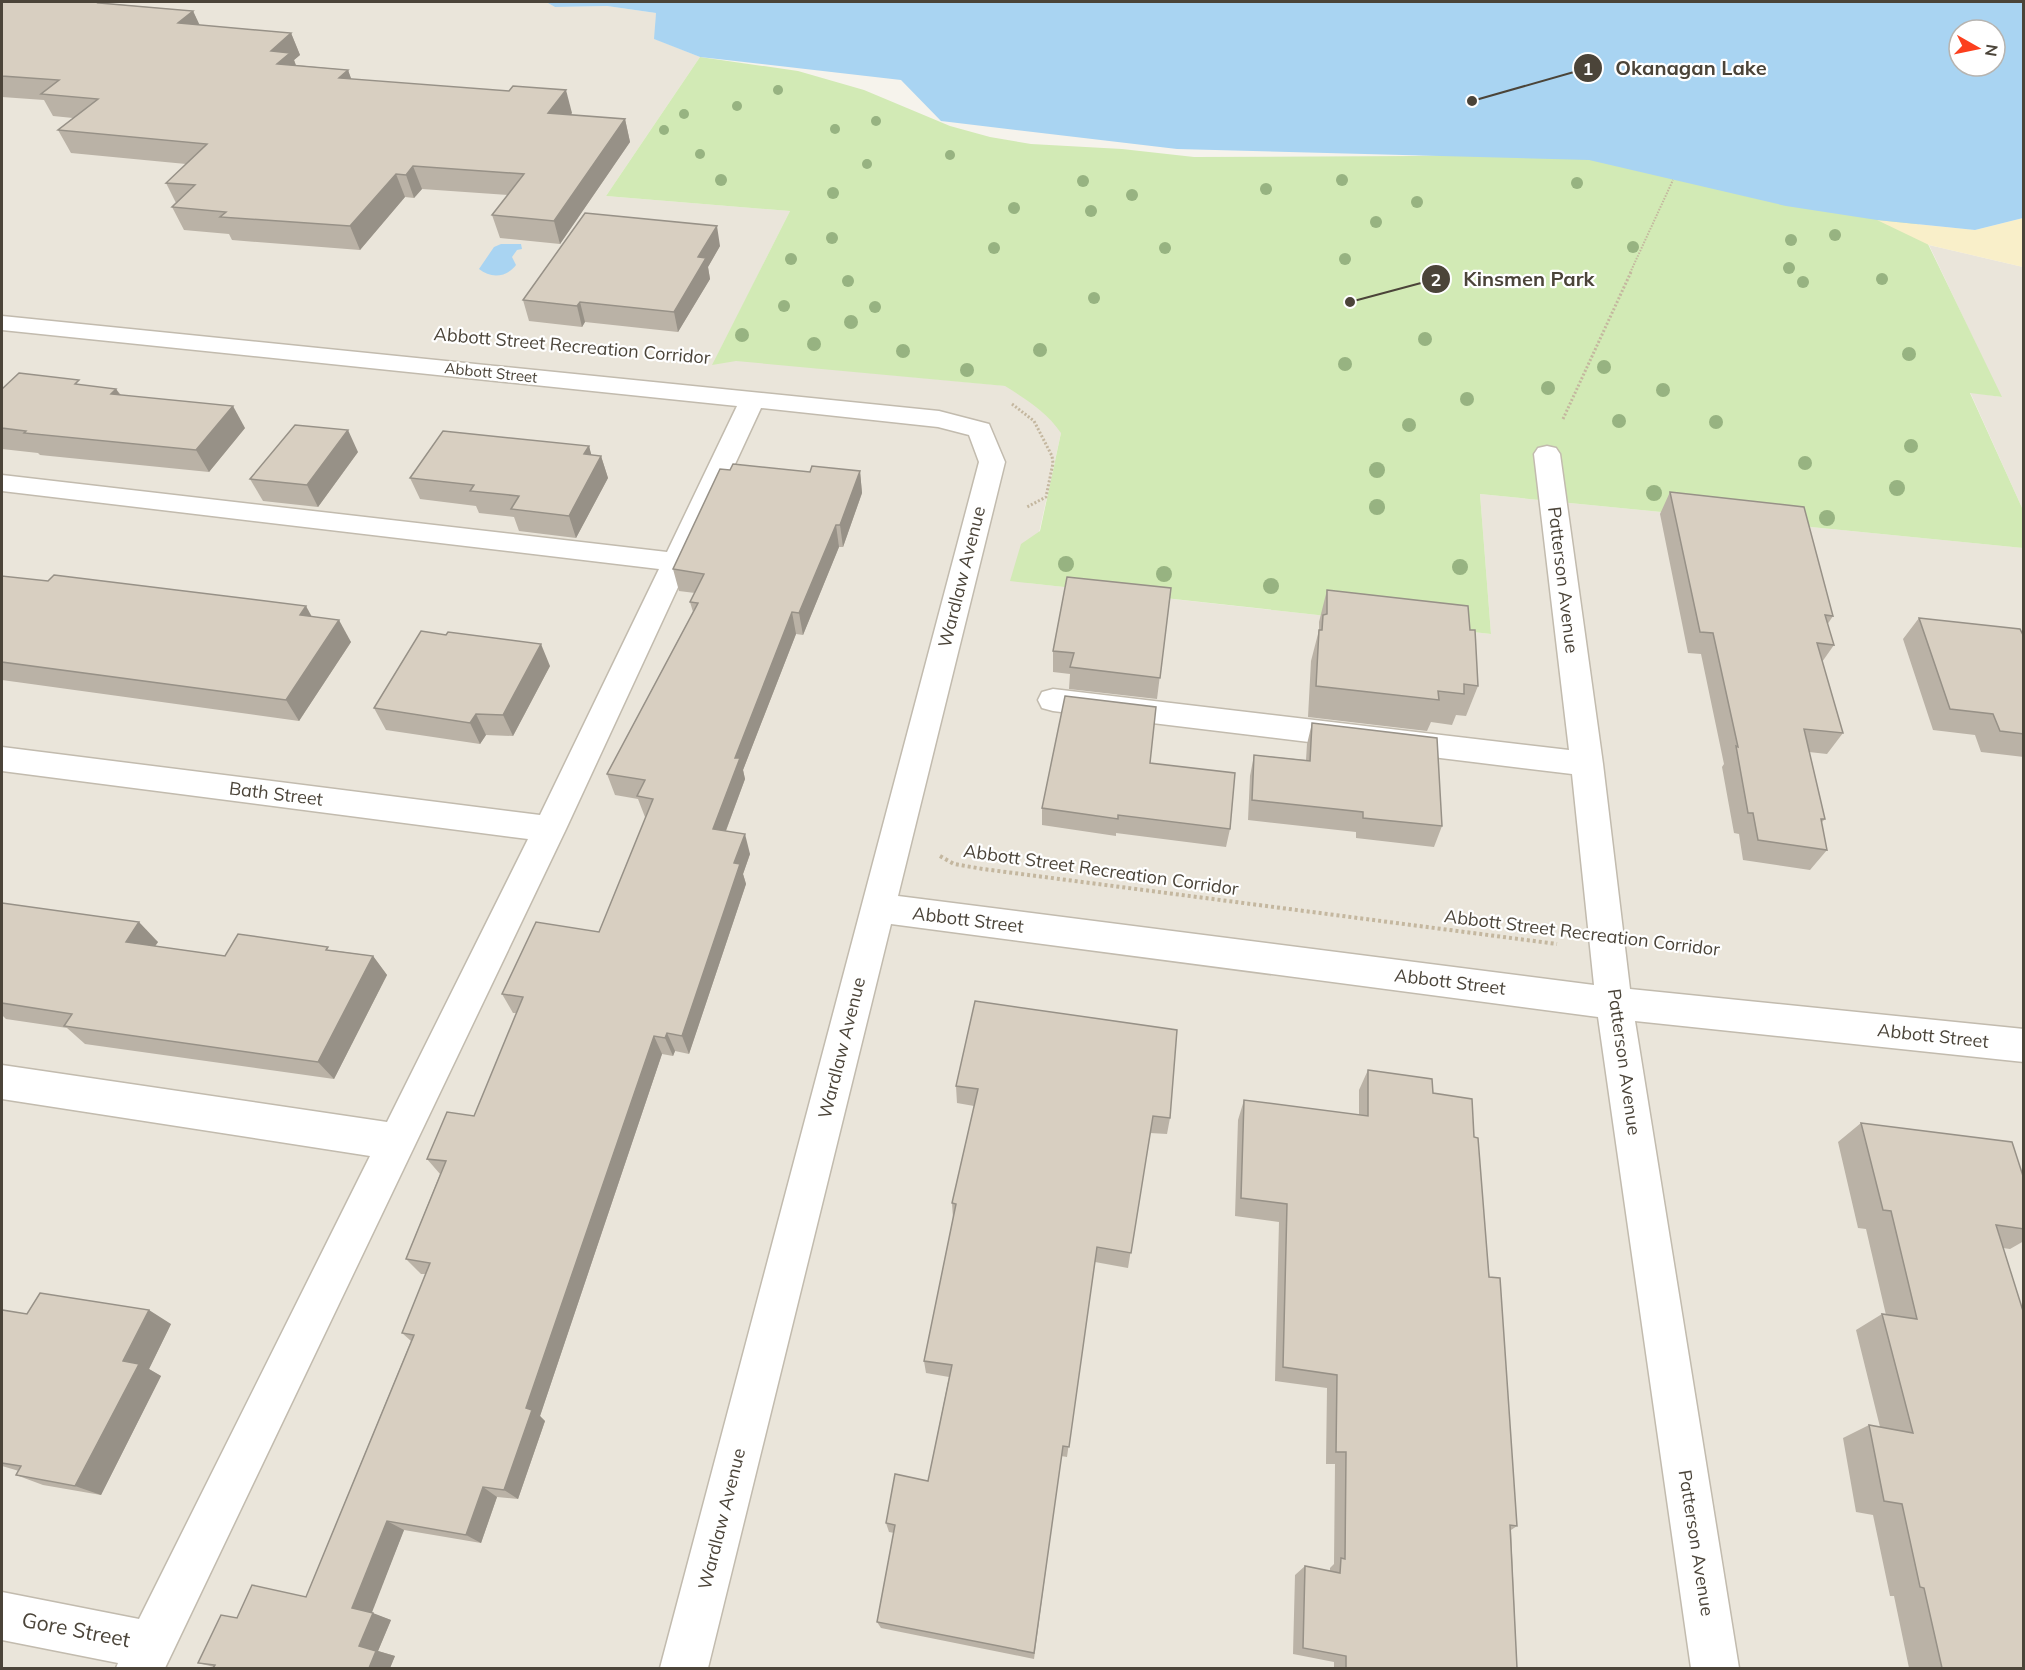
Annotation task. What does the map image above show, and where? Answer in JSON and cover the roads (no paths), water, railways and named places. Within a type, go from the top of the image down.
[{"type":"street","name":"Abbott Street","points":[[2,323],[939,419],[980,430]]},
{"type":"street","points":[[145,1657],[550,829],[753,399]]},
{"type":"street","name":"Wardlaw Avenue","points":[[684,1668],[992,462],[980,430]]},
{"type":"street","name":"Patterson Avenue","points":[[1547,454],[1587,764],[1614,1003],[1715,1668]]},
{"type":"street","points":[[2,483],[675,562]]},
{"type":"street","points":[[1053,700],[1587,764]]},
{"type":"street","name":"Bath Street","points":[[2,759],[550,829]]},
{"type":"street","name":"Abbott Street","points":[[878,908],[1614,1003],[2024,1046]]},
{"type":"street","points":[[2,1082],[397,1142]]},
{"type":"street","name":"Gore Street","points":[[2,1616],[145,1657]]},
{"type":"water","points":[[546,2],[2023,2],[2023,218],[1975,230],[1877,220],[1786,206],[1589,160],[1177,149],[941,121],[901,80],[700,57],[654,39],[656,13],[607,6],[555,7]]},
{"type":"water","points":[[501,244],[521,244],[522,249],[517,250],[512,257],[516,265],[508,272],[499,275],[489,274],[479,269],[494,247]]},
{"type":"place","name":"Okanagan Lake","points":[[1472,101]]},
{"type":"place","name":"Kinsmen Park","points":[[1350,302]]}]
